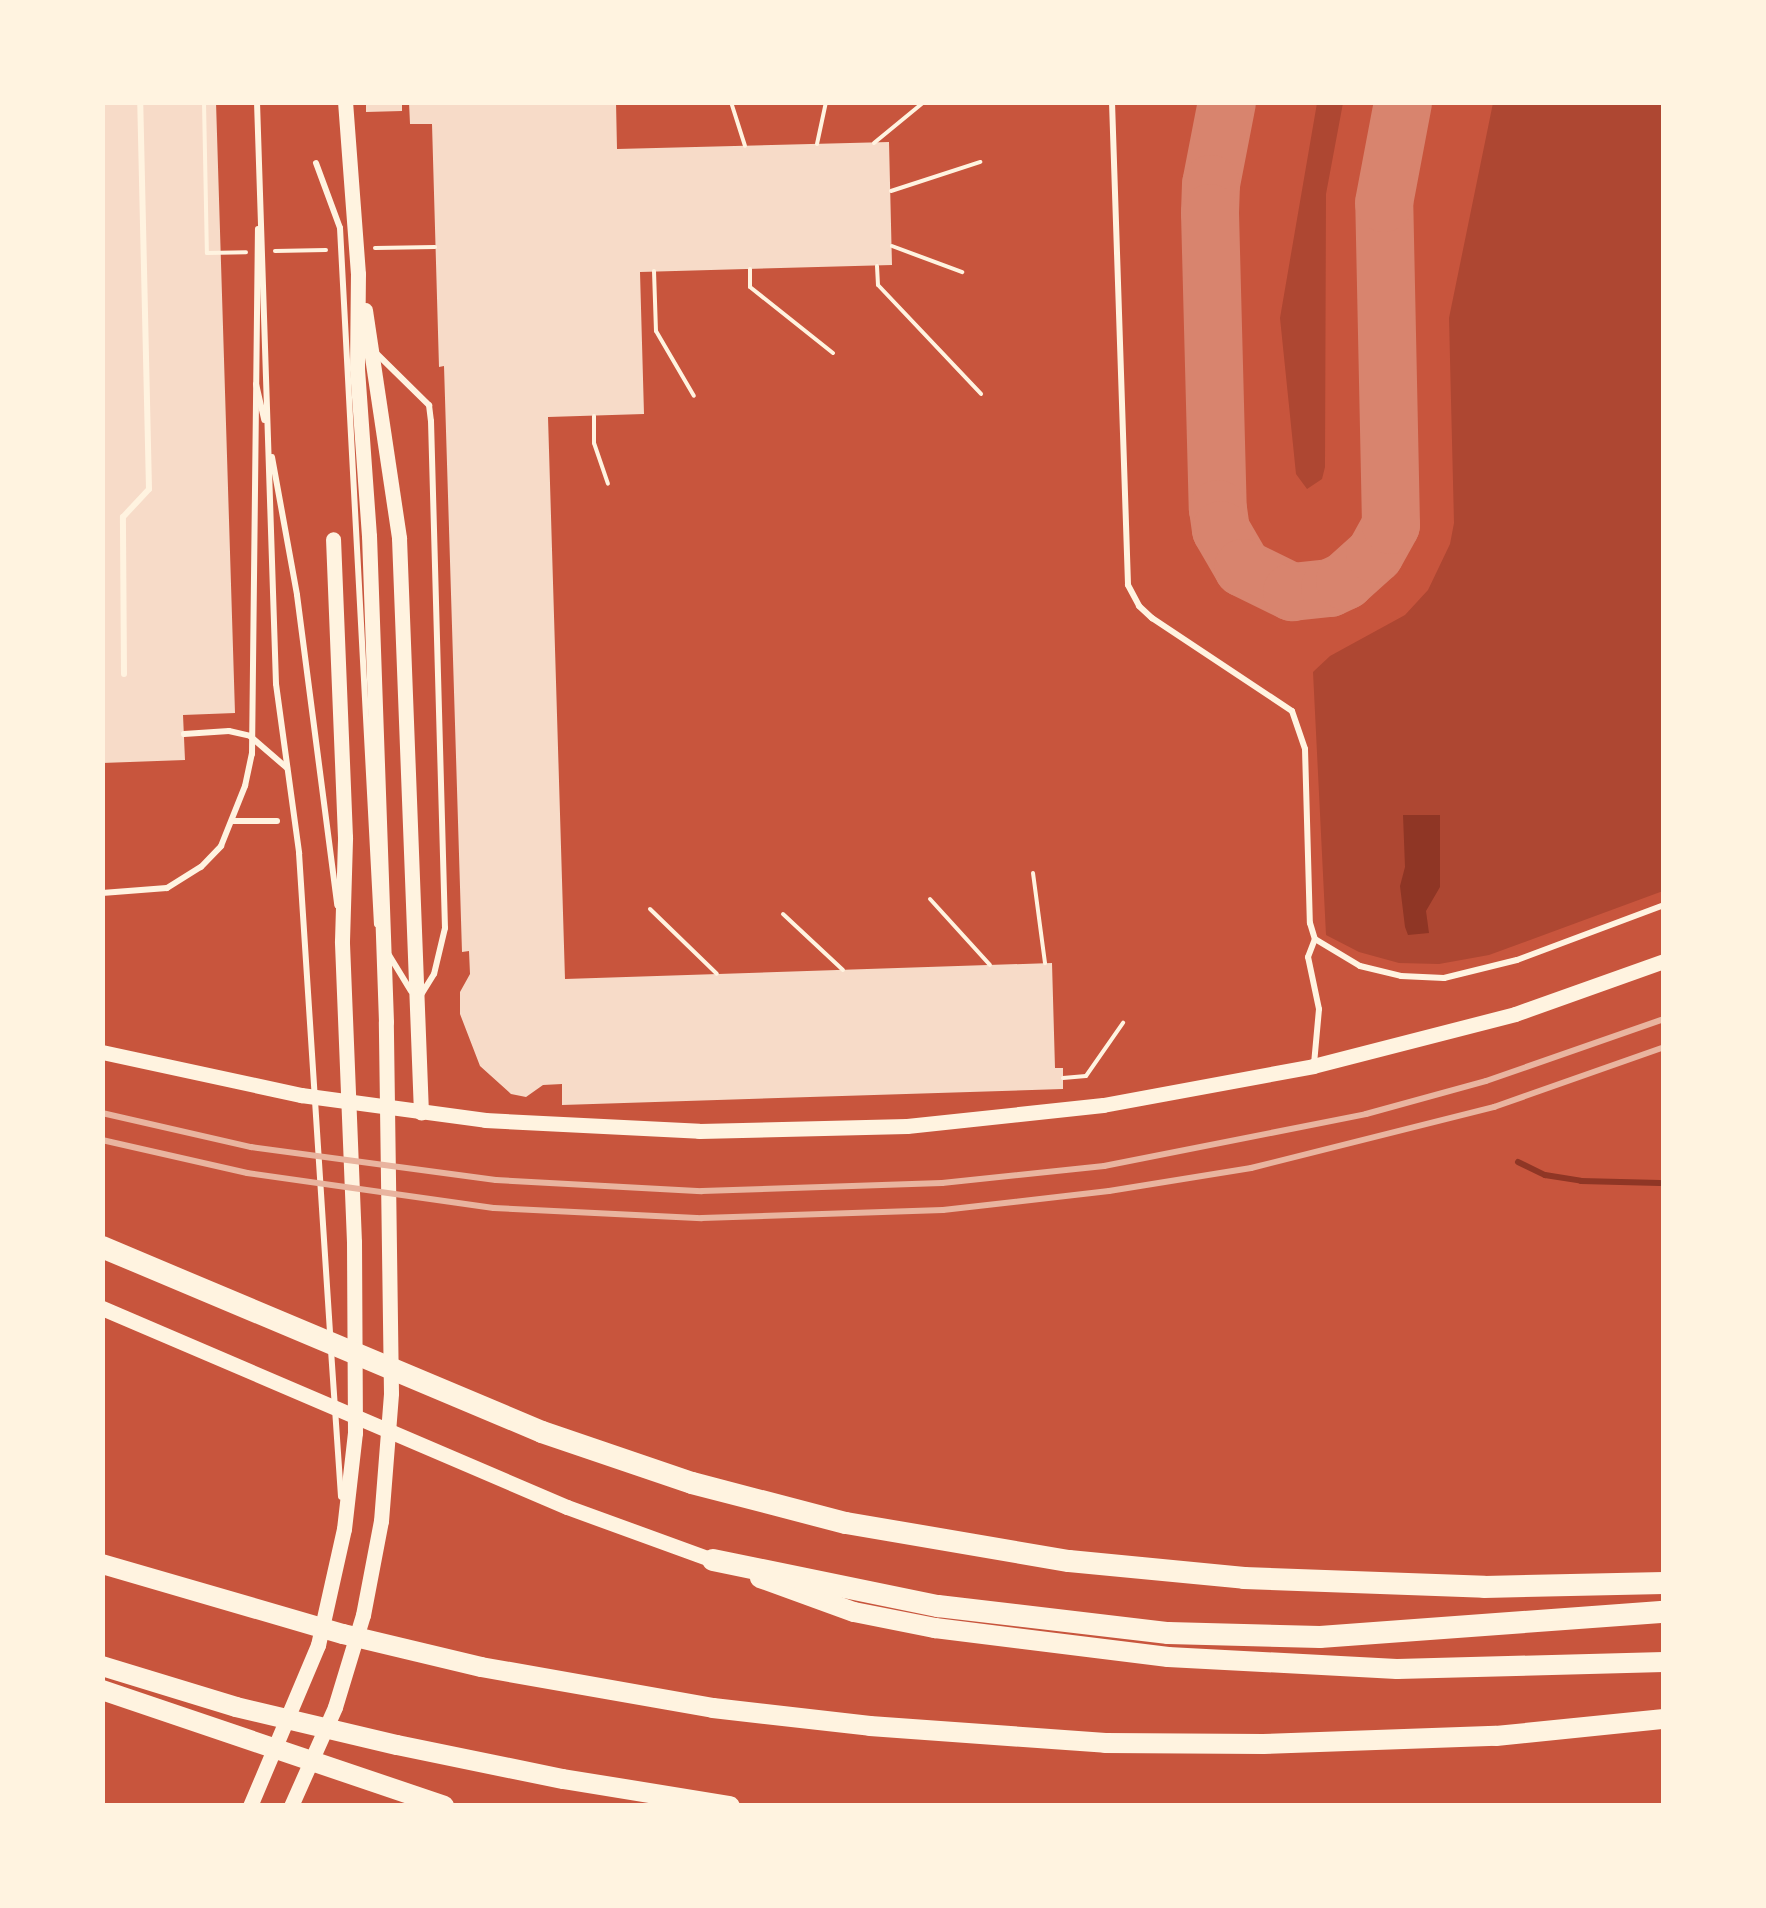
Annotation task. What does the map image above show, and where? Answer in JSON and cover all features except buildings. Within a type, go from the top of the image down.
[{"type":"highway","points":[[102,1247],[542,1432],[692,1483],[846,1524],[1068,1561],[1244,1578],[1484,1587],[1664,1583]]},
{"type":"highway","points":[[713,1560],[938,1606],[1168,1633],[1339,1636],[1664,1612]]},
{"type":"main road","points":[[713,1560],[854,1612],[935,1628],[1109,1651],[1397,1669],[1664,1662]]},
{"type":"main road","points":[[102,1564],[344,1634],[482,1667],[713,1708],[870,1726],[1104,1742],[1264,1744],[1477,1737],[1664,1718]]},
{"type":"main road","points":[[102,1666],[236,1707],[397,1745],[582,1783],[730,1806]]},
{"type":"main road","points":[[102,1690],[444,1806]]},
{"type":"street","points":[[291,1806],[335,1707],[363,1615],[381,1521],[391,1392],[386,1022],[358,368],[358,274],[345,102]]},
{"type":"street","points":[[358,274],[377,372],[398,538],[421,1113]]},
{"type":"street","points":[[250,1806],[318,1646],[344,1528],[355,1433],[333,539]]},
{"type":"street","points":[[102,1052],[267,1089],[421,1113],[649,1130],[908,1126],[1103,1104],[1314,1066],[1515,1014],[1664,961]]},
{"type":"street","points":[[102,1308],[566,1507],[713,1560]]},
{"type":"lane","points":[[124,674],[123,517],[149,489],[140,102]]},
{"type":"lane","points":[[102,893],[167,888],[201,867],[221,846],[232,822],[252,754],[259,102]]},
{"type":"lane","points":[[259,102],[276,684],[299,852],[344,1528]]},
{"type":"lane","points":[[1112,102],[1128,585],[1139,606],[1152,618],[1292,712],[1305,749],[1310,923],[1316,940],[1360,966],[1401,976],[1444,978],[1504,964],[1664,905]]},
{"type":"lane","points":[[316,163],[340,228],[374,915],[390,958],[417,1001],[434,974],[446,928],[431,421],[428,405],[418,393],[345,323]]},
{"type":"lane","points":[[254,371],[297,594],[342,940]]},
{"type":"lane","points":[[184,734],[229,731],[250,736],[288,768]]},
{"type":"lane","points":[[232,822],[276,821]]},
{"type":"lane","points":[[1314,1066],[1318,1009],[1308,957],[1316,940]]},
{"type":"path","points":[[204,102],[207,253],[220,253]]},
{"type":"path","points":[[732,102],[746,146]]},
{"type":"path","points":[[817,144],[826,102]]},
{"type":"path","points":[[874,143],[924,102]]},
{"type":"path","points":[[890,190],[980,162]]},
{"type":"path","points":[[892,246],[962,272]]},
{"type":"path","points":[[877,266],[878,285],[981,394]]},
{"type":"path","points":[[750,269],[750,287],[833,352]]},
{"type":"path","points":[[654,272],[656,331],[694,396]]},
{"type":"path","points":[[594,416],[594,443],[608,484]]},
{"type":"path","points":[[1033,873],[1045,964]]},
{"type":"path","points":[[930,899],[990,966]]},
{"type":"path","points":[[650,910],[717,974]]},
{"type":"path","points":[[783,914],[844,970]]},
{"type":"path","points":[[1063,1078],[1086,1076],[1123,1022]]},
{"type":"shaded area","points":[[1317,103],[1343,103],[1326,194],[1325,467],[1322,479],[1307,489],[1296,474],[1280,318]]},
{"type":"shaded area","points":[[1493,103],[1663,103],[1663,891],[1489,955],[1439,964],[1399,963],[1359,952],[1326,935],[1313,672],[1330,656],[1405,615],[1428,590],[1450,544],[1454,523],[1449,318]]},
{"type":"shaded area","points":[[1403,815],[1440,815],[1440,887],[1426,911],[1429,933],[1408,935],[1405,927],[1400,886],[1405,867]]},
{"type":"waterway","points":[[1518,1162],[1545,1175],[1581,1181],[1660,1183]]},
{"type":"taxiway","points":[[1227,102],[1211,184],[1210,213],[1218,509],[1221,530],[1243,568],[1292,592],[1330,588],[1345,581],[1375,554],[1391,525],[1384,203],[1403,102]]},
{"type":"railway","points":[[102,1113],[251,1147],[496,1180],[702,1191],[942,1183],[1104,1166],[1366,1114],[1486,1081],[1664,1019]]},
{"type":"railway","points":[[102,1140],[247,1173],[494,1208],[702,1218],[943,1210],[1109,1191],[1251,1168],[1494,1107],[1664,1047]]}]
